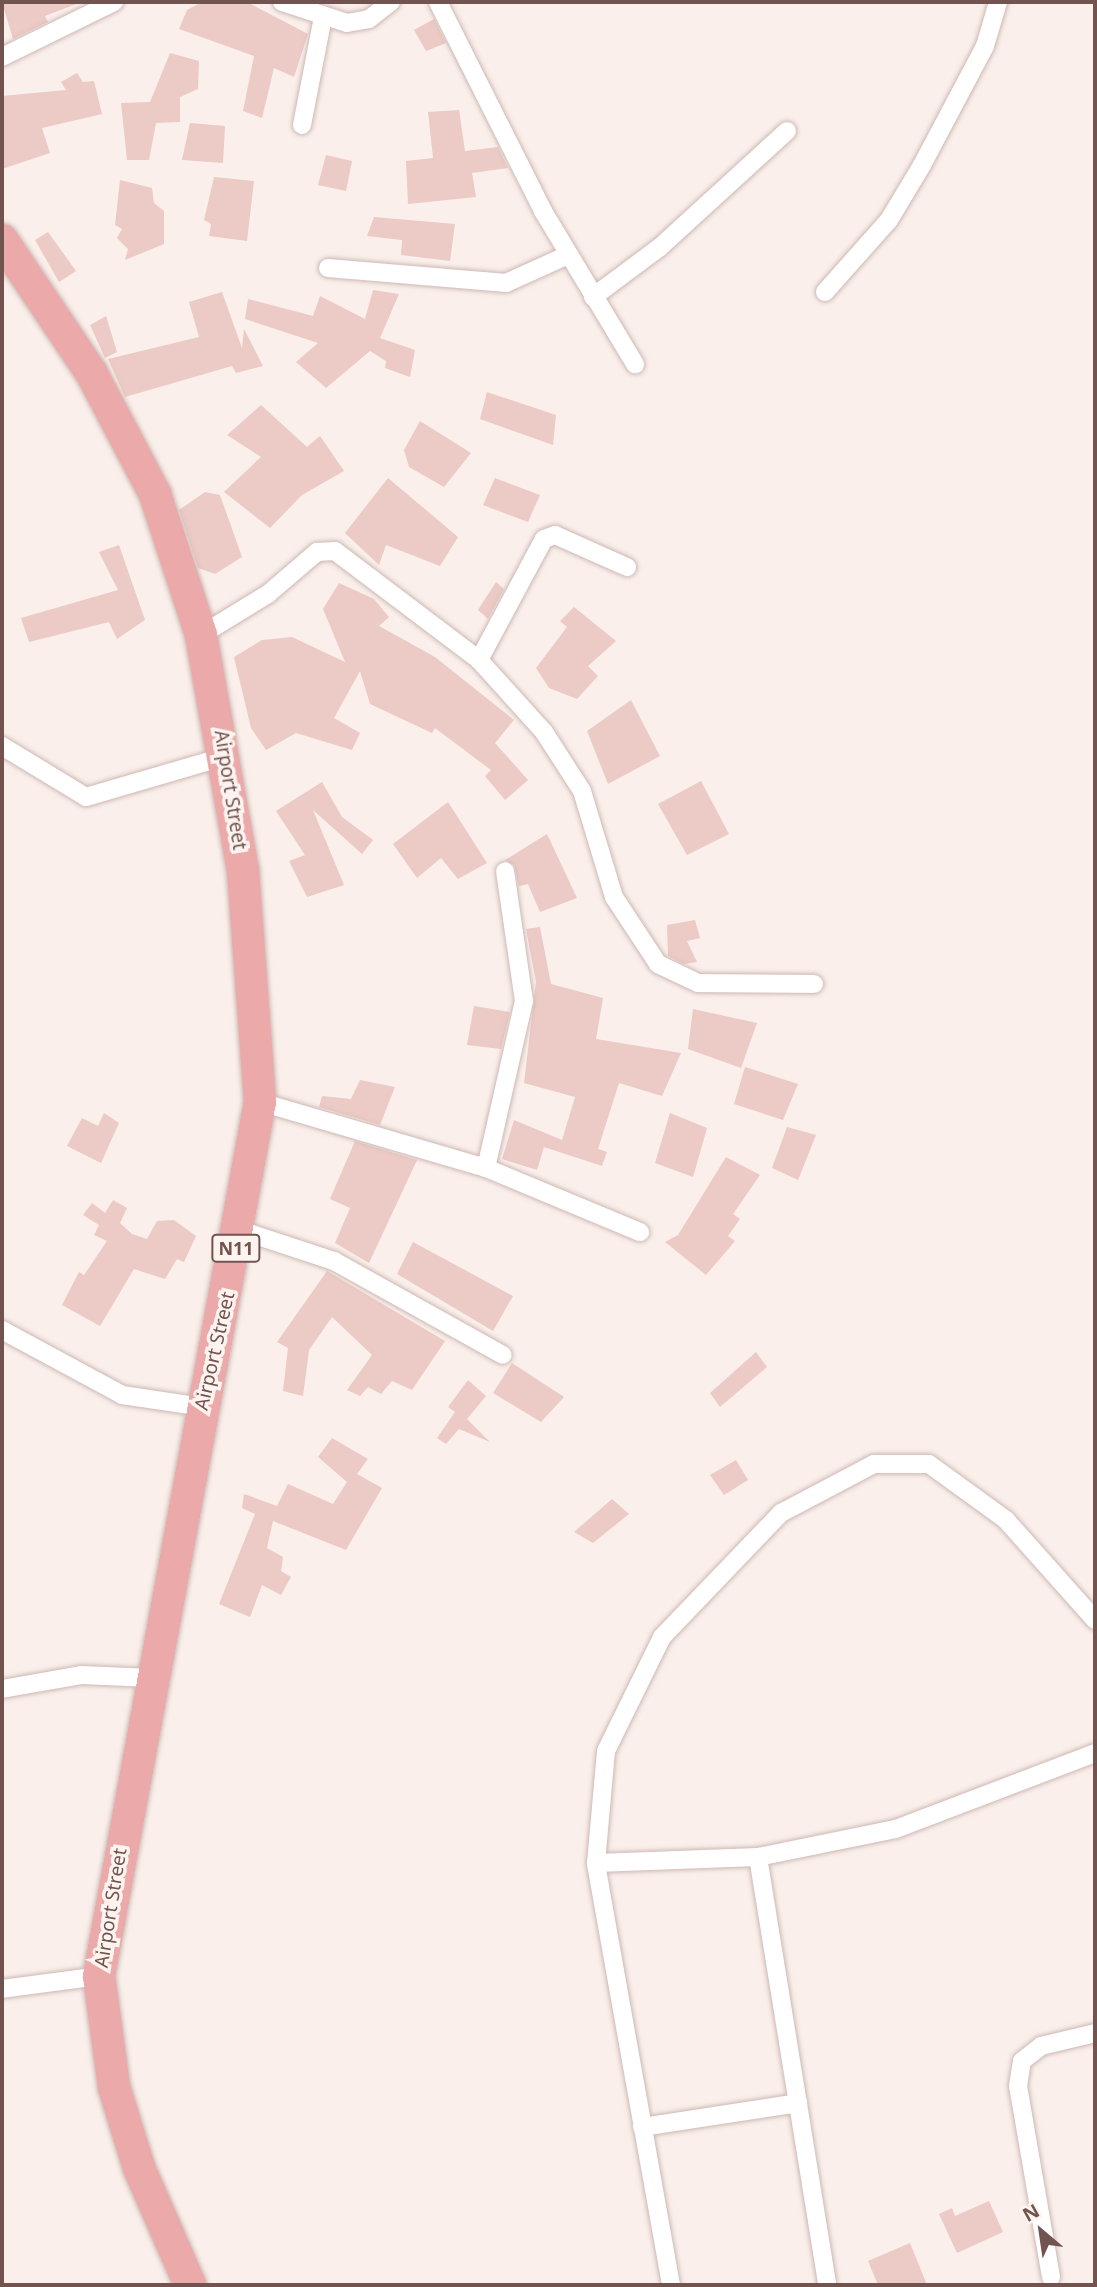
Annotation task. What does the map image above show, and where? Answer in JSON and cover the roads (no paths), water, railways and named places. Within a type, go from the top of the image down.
[{"type":"highway","name":"Airport Street","points":[[2,240],[92,374],[155,494],[201,635],[226,756],[243,870],[260,1101],[240,1230],[202,1407],[99,1976],[114,2087],[139,2168],[190,2285]]},
{"type":"street","points":[[2,57],[114,2]]},
{"type":"street","points":[[282,2],[347,23],[369,19],[391,2]]},
{"type":"street","points":[[438,2],[568,255],[635,363]]},
{"type":"street","points":[[825,292],[889,220],[985,46],[998,2]]},
{"type":"street","points":[[302,125],[323,16]]},
{"type":"street","points":[[593,297],[660,247],[787,131]]},
{"type":"street","points":[[328,268],[506,283],[568,255]]},
{"type":"street","points":[[479,660],[544,539],[555,535],[627,567]]},
{"type":"street","points":[[201,635],[325,549],[479,660],[544,732],[582,791],[614,897],[658,964],[698,982],[814,984]]},
{"type":"street","points":[[2,746],[86,797],[226,756]]},
{"type":"street","points":[[486,1168],[524,1001],[505,871]]},
{"type":"street","points":[[260,1101],[486,1168],[640,1232]]},
{"type":"street","points":[[240,1230],[334,1261],[503,1355]]},
{"type":"street","points":[[2,1330],[122,1395],[202,1407]]},
{"type":"street","points":[[671,2285],[596,1863],[606,1751],[662,1637],[781,1513],[874,1464],[929,1464],[1006,1520],[1095,1620]]},
{"type":"street","points":[[2,1689],[81,1675],[153,1678]]},
{"type":"street","points":[[596,1863],[758,1857],[896,1829],[1095,1753]]},
{"type":"street","points":[[758,1857],[827,2285]]},
{"type":"street","points":[[2,1989],[99,1976]]},
{"type":"street","points":[[1051,2277],[1018,2086],[1022,2061],[1041,2046],[1095,2033]]},
{"type":"street","points":[[642,2127],[797,2103]]}]
